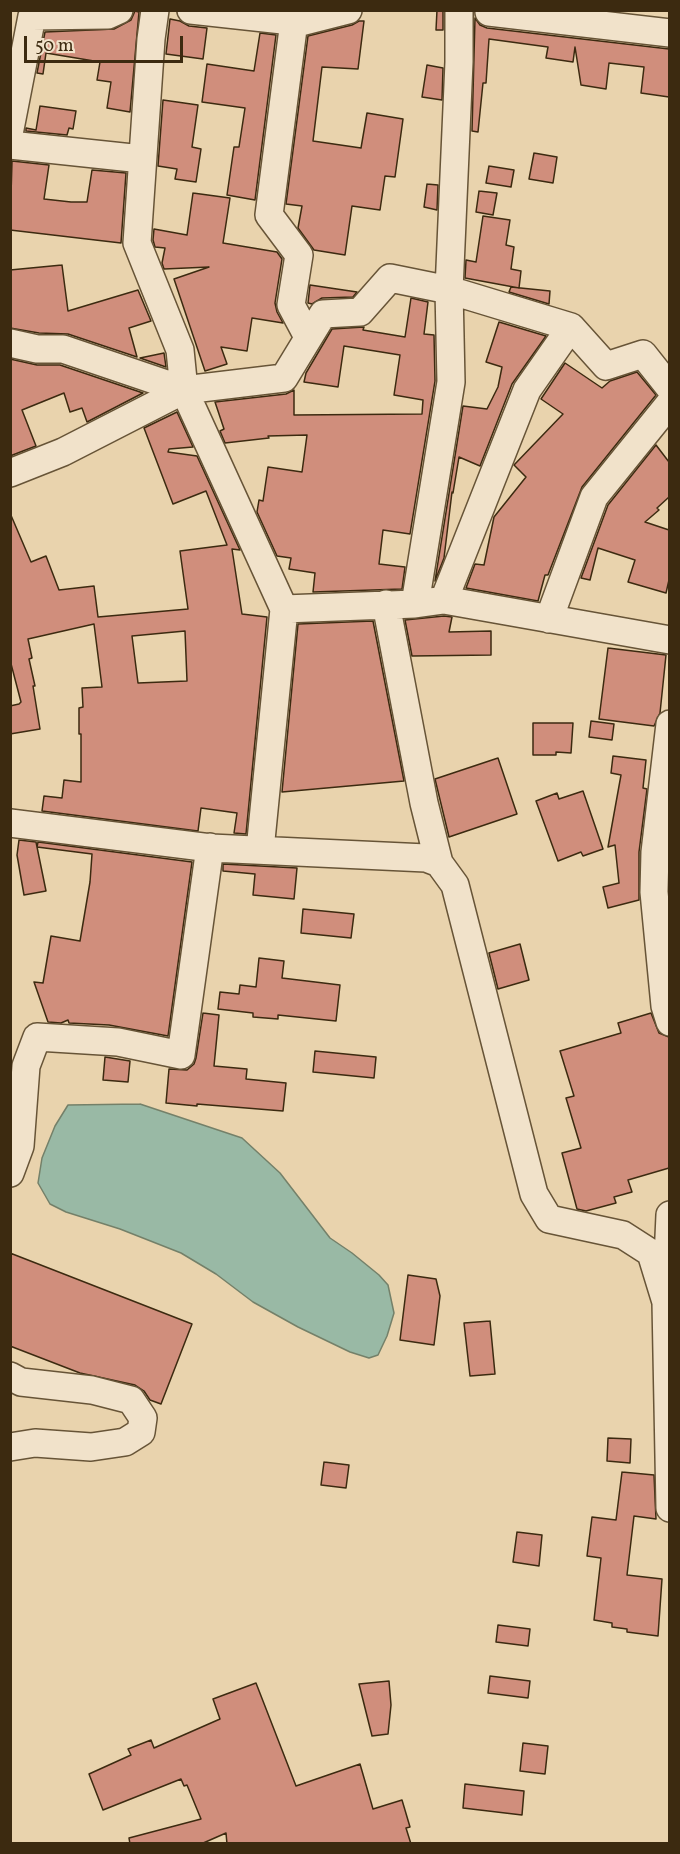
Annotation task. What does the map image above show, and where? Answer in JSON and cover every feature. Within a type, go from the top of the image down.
[{"type":"street","points":[[10,129],[32,15],[108,15],[119,10]]},
{"type":"street","points":[[155,10],[137,243],[180,350],[184,390],[284,609],[260,850]]},
{"type":"street","points":[[191,10],[301,22],[348,10]]},
{"type":"street","points":[[415,604],[452,382],[448,290],[459,62],[459,10]]},
{"type":"street","points":[[489,10],[489,12],[669,33]]},
{"type":"street","points":[[294,21],[269,215],[298,255],[291,305],[308,337]]},
{"type":"street","points":[[10,146],[142,159]]},
{"type":"street","points":[[10,473],[63,452],[184,390],[284,378],[323,314],[360,312],[390,278],[448,290],[571,327],[606,366],[643,354],[669,388]]},
{"type":"street","points":[[444,600],[527,390],[571,327]]},
{"type":"street","points":[[10,343],[37,349],[63,349],[184,390]]},
{"type":"street","points":[[10,361],[37,349]]},
{"type":"street","points":[[549,619],[594,497],[669,403]]},
{"type":"street","points":[[284,609],[415,604],[444,600],[669,640]]},
{"type":"street","points":[[386,604],[424,803],[439,863],[455,885],[534,1194],[549,1219],[623,1234],[651,1253],[666,1302]]},
{"type":"street","points":[[669,724],[655,852],[654,892],[665,1006],[669,1022]]},
{"type":"street","points":[[13,817],[210,847],[426,858],[439,863]]},
{"type":"street","points":[[10,1173],[20,1146],[26,1065],[38,1036],[118,1042],[181,1055],[210,847]]},
{"type":"street","points":[[669,1215],[666,1302],[669,1508]]},
{"type":"street","points":[[10,1376],[21,1382],[92,1390],[131,1400],[143,1418],[141,1432],[125,1442],[91,1447],[35,1443],[10,1447]]},
{"type":"shaded area","points":[[140,1104],[242,1138],[280,1173],[330,1238],[379,1275],[388,1285],[394,1313],[378,1355],[369,1358],[350,1352],[298,1327],[253,1302],[216,1274],[181,1253],[120,1229],[66,1212],[50,1204],[38,1183],[42,1158],[55,1126],[68,1105]]},
{"type":"building","points":[[437,10],[443,10],[443,30],[436,30]]},
{"type":"building","points":[[135,11],[139,12],[130,112],[107,108],[111,82],[97,80],[100,62],[46,53],[43,74],[37,73],[45,32],[114,29],[131,20]]},
{"type":"building","points":[[475,18],[480,25],[487,28],[669,49],[669,97],[641,93],[644,67],[609,63],[606,89],[581,85],[575,47],[573,62],[546,58],[548,47],[489,39],[486,83],[483,83],[478,132],[472,131]]},
{"type":"building","points":[[170,19],[189,26],[207,28],[203,59],[166,54]]},
{"type":"building","points":[[364,21],[358,69],[322,67],[313,141],[361,148],[367,113],[403,119],[395,177],[385,176],[380,210],[352,206],[345,255],[314,250],[298,228],[302,206],[286,204],[308,36],[352,25]]},
{"type":"building","points":[[260,33],[276,35],[255,200],[227,195],[234,147],[239,147],[245,108],[202,102],[207,64],[254,71]]},
{"type":"building","points":[[427,65],[443,68],[442,100],[422,97]]},
{"type":"building","points":[[163,100],[198,105],[192,147],[201,149],[196,182],[175,179],[177,169],[158,166]]},
{"type":"building","points":[[40,106],[76,111],[73,129],[69,128],[67,135],[26,131],[26,128],[36,130]]},
{"type":"building","points":[[534,153],[557,157],[553,183],[529,179]]},
{"type":"building","points":[[12,161],[49,165],[44,199],[71,202],[87,202],[92,170],[126,173],[121,243],[10,230]]},
{"type":"building","points":[[489,166],[514,170],[511,187],[486,183]]},
{"type":"building","points":[[427,184],[438,185],[437,210],[424,207]]},
{"type":"building","points":[[479,191],[497,193],[493,215],[476,212]]},
{"type":"building","points":[[193,193],[230,198],[223,243],[277,252],[282,259],[275,303],[283,323],[252,318],[247,351],[221,347],[227,364],[205,371],[174,279],[209,267],[164,269],[162,263],[165,248],[155,247],[153,240],[154,229],[187,235]]},
{"type":"building","points":[[483,216],[510,220],[506,245],[514,247],[511,269],[521,271],[519,288],[465,278],[466,260],[476,262]]},
{"type":"building","points":[[62,265],[68,311],[138,290],[151,321],[129,328],[137,357],[68,334],[39,333],[10,328],[10,270]]},
{"type":"building","points":[[310,285],[357,292],[353,297],[322,298],[312,304],[308,303]]},
{"type":"building","points":[[511,287],[550,291],[549,304],[509,292]]},
{"type":"building","points":[[411,298],[428,302],[424,334],[434,335],[435,381],[410,534],[383,530],[379,564],[405,567],[402,589],[313,592],[315,573],[289,569],[291,558],[277,556],[257,512],[259,500],[263,501],[268,467],[302,472],[307,435],[268,436],[269,438],[225,443],[220,431],[224,429],[215,402],[286,394],[294,390],[294,415],[422,414],[423,400],[394,395],[400,355],[344,346],[338,387],[304,382],[306,373],[332,329],[364,327],[363,330],[405,337]]},
{"type":"building","points":[[499,322],[546,336],[512,384],[480,466],[459,457],[444,558],[435,581],[463,406],[487,409],[498,387],[502,367],[486,362]]},
{"type":"building","points":[[164,353],[166,367],[140,358]]},
{"type":"building","points":[[10,359],[37,365],[60,365],[143,393],[87,422],[82,408],[70,412],[64,393],[22,410],[36,446],[10,456]]},
{"type":"building","points":[[565,363],[602,388],[610,381],[637,372],[656,395],[582,487],[548,575],[545,575],[538,601],[466,588],[475,564],[484,565],[494,517],[526,477],[514,465],[563,414],[541,399]]},
{"type":"building","points":[[177,412],[193,447],[169,449],[168,452],[197,456],[240,550],[232,549],[242,614],[267,617],[246,834],[234,833],[237,813],[201,808],[198,831],[42,811],[44,796],[62,798],[64,780],[81,782],[79,708],[83,707],[82,688],[102,687],[94,624],[28,639],[40,729],[10,734],[10,706],[21,702],[10,660],[10,513],[31,562],[46,556],[59,590],[94,586],[98,617],[188,609],[180,551],[227,545],[206,491],[173,504],[144,428]],"holes":[[[185,631],[187,681],[138,683],[132,636]]]},
{"type":"building","points":[[656,445],[669,462],[669,497],[645,522],[669,530],[669,580],[666,593],[628,582],[635,560],[598,548],[590,580],[581,578],[608,505]]},
{"type":"building","points":[[452,617],[449,632],[491,631],[491,655],[412,656],[405,620]]},
{"type":"building","points":[[373,621],[404,781],[282,792],[298,624]]},
{"type":"building","points":[[608,648],[666,655],[660,713],[654,726],[599,719]]},
{"type":"building","points":[[591,721],[614,724],[612,740],[589,737]]},
{"type":"building","points":[[533,723],[573,723],[571,753],[533,755]]},
{"type":"building","points":[[613,756],[646,760],[643,788],[647,789],[639,852],[639,900],[608,908],[603,887],[619,883],[615,845],[608,847],[621,775],[611,773]]},
{"type":"building","points":[[498,758],[517,814],[449,837],[435,779]]},
{"type":"building","points":[[583,791],[603,849],[583,856],[581,852],[558,861],[536,801],[557,793],[559,799]]},
{"type":"building","points":[[19,840],[36,842],[46,891],[24,895],[17,855]]},
{"type":"building","points":[[38,842],[192,862],[168,1036],[109,1025],[69,1023],[68,1020],[61,1023],[48,1022],[34,982],[43,983],[51,936],[80,941],[90,882],[92,854],[37,847]]},
{"type":"building","points":[[223,864],[297,868],[294,899],[253,895],[255,874],[223,871]]},
{"type":"building","points":[[303,909],[354,914],[351,938],[301,933]]},
{"type":"building","points":[[520,944],[529,980],[498,989],[489,953]]},
{"type":"building","points":[[259,958],[284,961],[282,978],[340,985],[336,1021],[278,1015],[278,1019],[253,1017],[253,1013],[218,1009],[220,992],[239,994],[240,985],[256,987]]},
{"type":"building","points":[[203,1013],[219,1015],[214,1066],[247,1069],[246,1079],[286,1083],[283,1111],[166,1103],[169,1069],[187,1070],[194,1064]]},
{"type":"building","points":[[651,1013],[659,1033],[669,1037],[669,1168],[628,1180],[632,1192],[614,1197],[616,1203],[586,1211],[577,1209],[562,1153],[581,1148],[566,1098],[574,1096],[560,1051],[621,1033],[618,1023]]},
{"type":"building","points":[[315,1051],[376,1057],[374,1078],[313,1072]]},
{"type":"building","points":[[105,1057],[130,1061],[128,1082],[103,1080]]},
{"type":"building","points":[[10,1253],[192,1324],[161,1404],[150,1400],[144,1391],[135,1385],[80,1373],[10,1346]]},
{"type":"building","points":[[408,1275],[436,1279],[440,1296],[434,1345],[400,1340]]},
{"type":"building","points":[[490,1321],[495,1374],[470,1376],[464,1323]]},
{"type":"building","points":[[608,1438],[631,1439],[630,1463],[607,1461]]},
{"type":"building","points":[[324,1462],[349,1465],[346,1488],[321,1485]]},
{"type":"building","points":[[622,1472],[654,1475],[656,1519],[634,1516],[627,1575],[662,1579],[658,1636],[627,1632],[627,1629],[612,1627],[612,1623],[594,1620],[601,1558],[587,1556],[592,1517],[616,1520]]},
{"type":"building","points":[[517,1532],[542,1535],[539,1566],[513,1562]]},
{"type":"building","points":[[498,1625],[530,1629],[528,1646],[496,1642]]},
{"type":"building","points":[[490,1676],[530,1681],[528,1698],[488,1693]]},
{"type":"building","points":[[389,1681],[391,1705],[388,1734],[372,1736],[359,1684]]},
{"type":"building","points":[[256,1683],[296,1786],[360,1764],[373,1809],[402,1800],[410,1827],[406,1828],[411,1844],[227,1844],[226,1833],[201,1844],[130,1844],[129,1838],[201,1819],[187,1785],[184,1786],[181,1779],[103,1810],[89,1774],[131,1755],[128,1749],[151,1740],[154,1748],[220,1719],[213,1699]]},
{"type":"building","points":[[523,1743],[548,1746],[545,1774],[520,1771]]},
{"type":"building","points":[[465,1784],[524,1791],[522,1815],[463,1808]]}]
